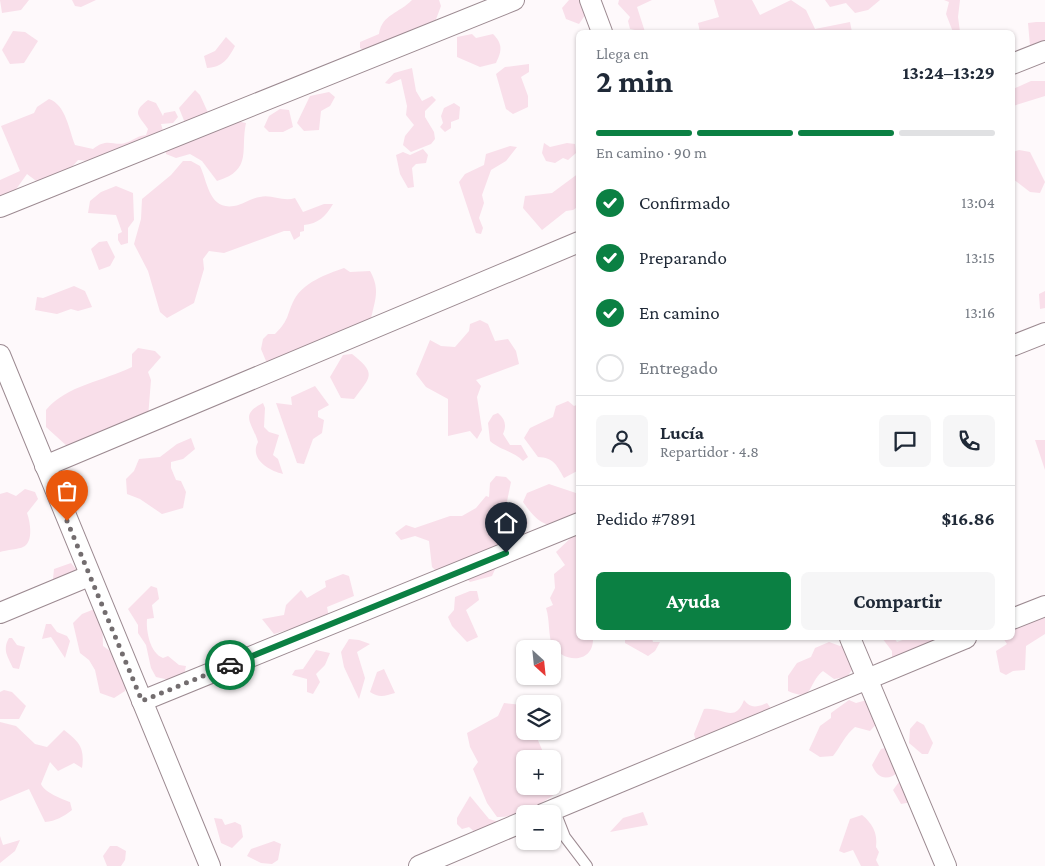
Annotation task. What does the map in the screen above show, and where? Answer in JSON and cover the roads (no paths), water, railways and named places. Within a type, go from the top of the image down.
[{"type":"street","points":[[0,207],[514,0]]},
{"type":"street","points":[[590,0],[601,30]]},
{"type":"street","points":[[1015,63],[1045,51]]},
{"type":"street","points":[[45,466],[576,243]]},
{"type":"street","points":[[1015,345],[1045,333]]},
{"type":"street","points":[[0,354],[89,576],[210,866]]},
{"type":"street","points":[[142,701],[576,524]]},
{"type":"street","points":[[0,613],[89,576]]},
{"type":"street","points":[[1015,618],[1045,606]]},
{"type":"street","points":[[851,640],[946,866]]},
{"type":"street","points":[[561,806],[961,640]]},
{"type":"street","points":[[419,866],[516,825]]},
{"type":"lane","points":[[561,831],[587,866]]}]
